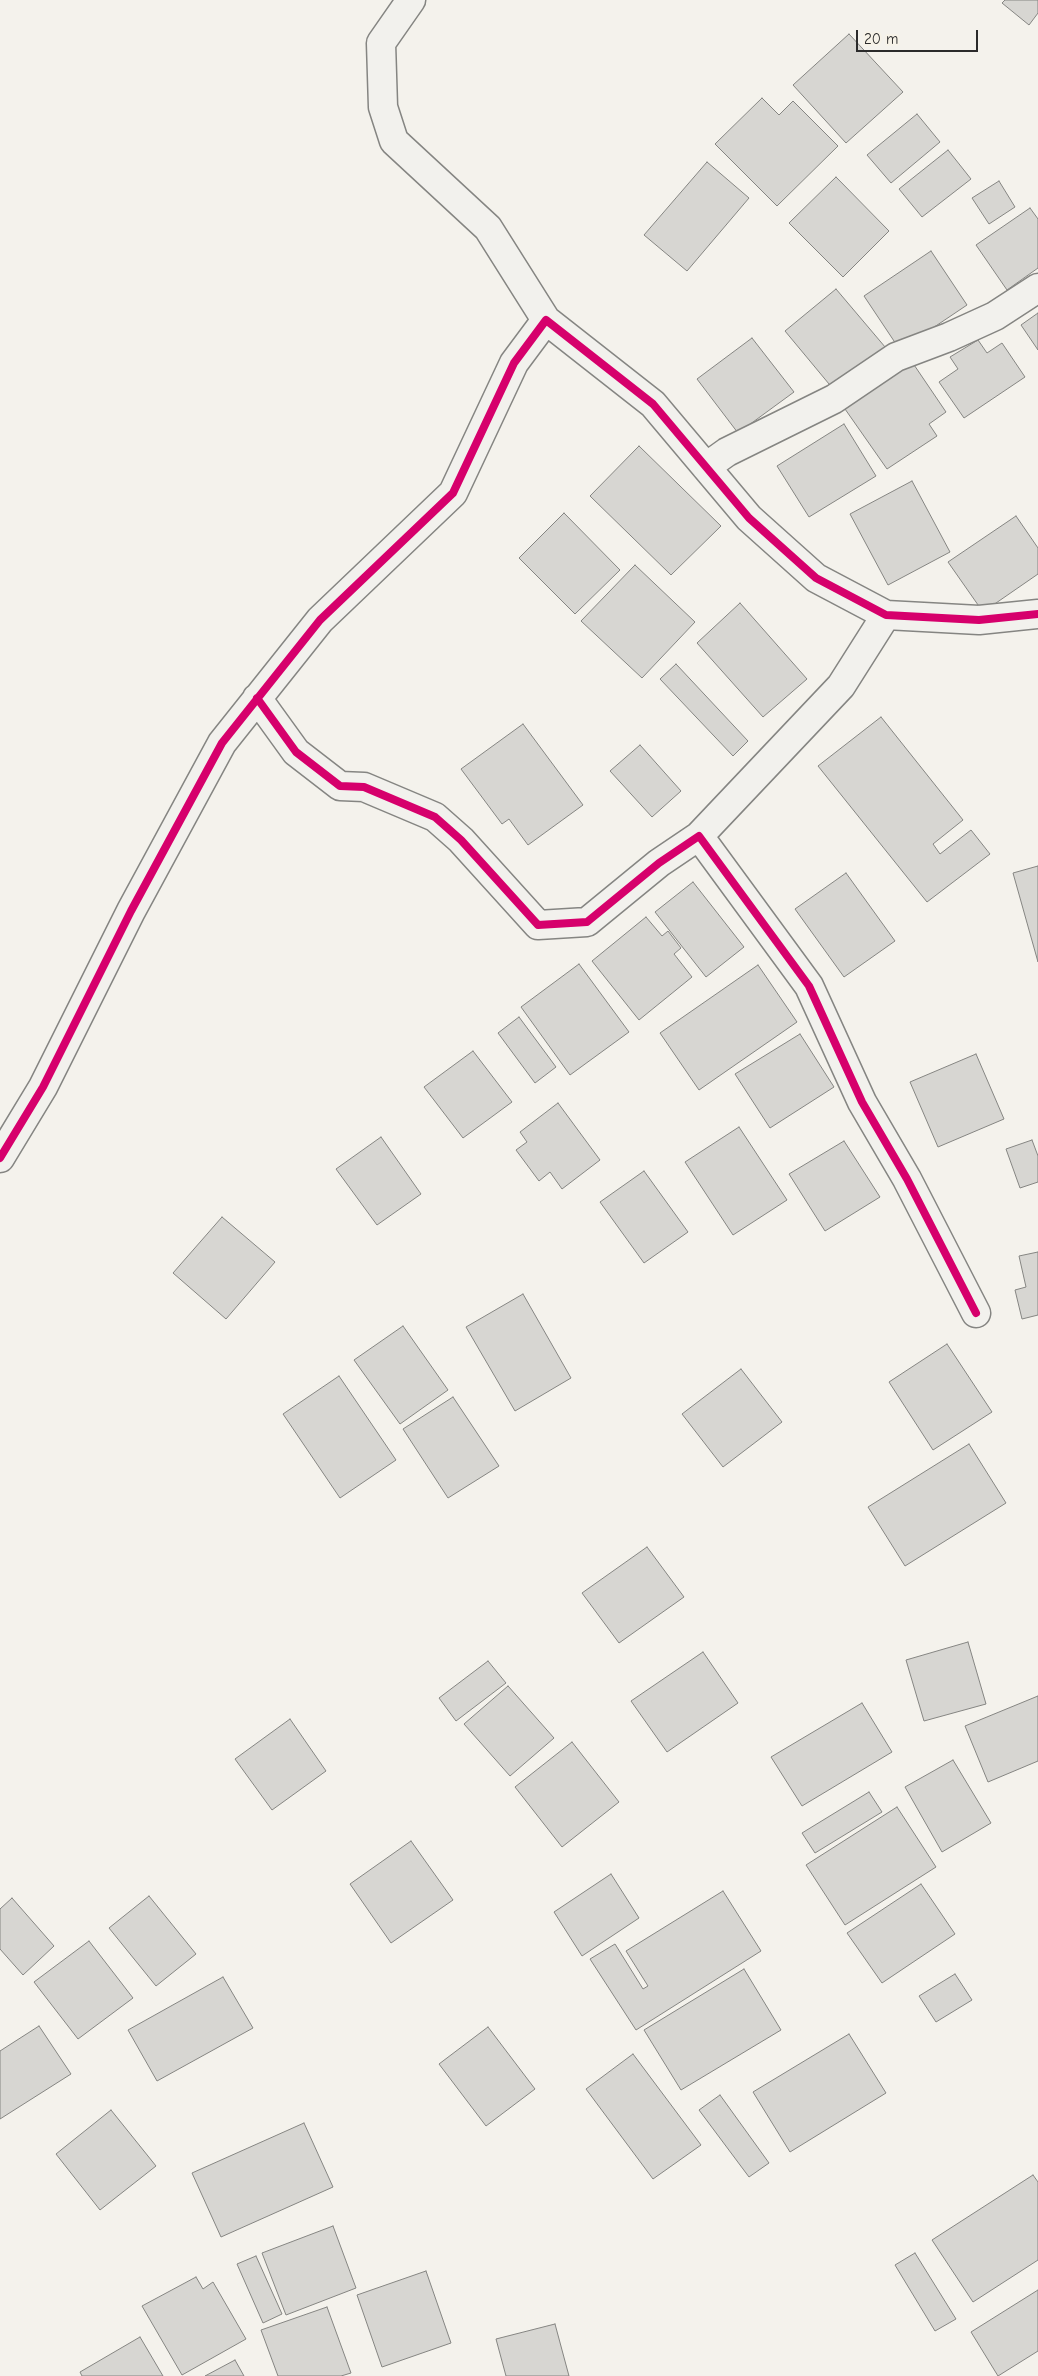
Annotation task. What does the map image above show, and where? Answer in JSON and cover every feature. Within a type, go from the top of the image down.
[{"type":"street","points":[[411,0],[381,43],[383,107],[394,141],[488,228],[546,320],[653,404],[749,518],[816,578],[886,615],[979,620],[1038,614]]},
{"type":"street","points":[[706,467],[728,452],[834,399],[896,356],[949,337],[995,316],[1038,288]]},
{"type":"street","points":[[0,1158],[43,1087],[132,911],[222,743],[320,620],[453,493],[514,363],[546,320]]},
{"type":"street","points":[[257,698],[296,752],[340,786],[364,787],[435,817],[461,840],[538,925],[588,922],[659,863],[699,836],[841,686],[886,615]]},
{"type":"street","points":[[699,836],[809,986],[862,1102],[907,1179],[976,1314]]},
{"type":"building","points":[[1005,0],[1038,0],[1038,13],[1029,25],[1002,3]]},
{"type":"building","points":[[849,34],[903,92],[846,143],[793,85]]},
{"type":"building","points":[[762,98],[779,115],[793,101],[838,146],[777,206],[715,144]]},
{"type":"building","points":[[917,114],[940,142],[891,183],[867,155]]},
{"type":"building","points":[[948,150],[971,179],[922,217],[899,189]]},
{"type":"building","points":[[707,162],[749,198],[687,271],[644,235]]},
{"type":"building","points":[[836,177],[889,231],[843,277],[789,223]]},
{"type":"building","points":[[999,181],[1015,207],[989,224],[972,198]]},
{"type":"building","points":[[1030,208],[1038,219],[1038,268],[1007,290],[976,245]]},
{"type":"building","points":[[931,251],[967,305],[900,350],[864,296]]},
{"type":"building","points":[[836,289],[891,354],[839,396],[785,331]]},
{"type":"building","points":[[1038,313],[1038,350],[1021,325]]},
{"type":"building","points":[[752,338],[794,392],[738,433],[697,379]]},
{"type":"building","points":[[978,340],[987,353],[1002,343],[1025,377],[964,418],[939,382],[958,369],[950,357]]},
{"type":"building","points":[[906,353],[946,412],[929,424],[937,436],[887,469],[838,399]]},
{"type":"building","points":[[844,424],[876,476],[809,517],[777,466]]},
{"type":"building","points":[[639,446],[721,526],[671,575],[590,496]]},
{"type":"building","points":[[912,481],[950,552],[888,585],[850,514]]},
{"type":"building","points":[[564,513],[620,570],[575,614],[519,558]]},
{"type":"building","points":[[1016,516],[1038,548],[1038,574],[983,612],[948,562]]},
{"type":"building","points":[[635,565],[695,622],[642,678],[581,621]]},
{"type":"building","points":[[740,603],[807,679],[763,717],[697,643]]},
{"type":"building","points":[[676,664],[748,741],[733,756],[660,679]]},
{"type":"building","points":[[881,717],[963,820],[933,844],[940,854],[971,830],[990,854],[927,902],[818,766]]},
{"type":"building","points":[[523,724],[583,805],[528,845],[509,819],[502,824],[461,769]]},
{"type":"building","points":[[640,745],[681,791],[652,817],[610,771]]},
{"type":"building","points":[[1038,866],[1038,962],[1013,873]]},
{"type":"building","points":[[846,873],[895,941],[844,977],[795,909]]},
{"type":"building","points":[[693,882],[744,947],[706,977],[655,912]]},
{"type":"building","points":[[646,917],[662,936],[668,931],[681,948],[674,954],[692,977],[639,1020],[592,961]]},
{"type":"building","points":[[579,964],[629,1032],[570,1075],[521,1007]]},
{"type":"building","points":[[758,965],[797,1022],[699,1090],[660,1033]]},
{"type":"building","points":[[519,1017],[556,1067],[535,1083],[498,1033]]},
{"type":"building","points":[[800,1034],[834,1087],[770,1128],[735,1074]]},
{"type":"building","points":[[473,1051],[512,1102],[463,1138],[424,1087]]},
{"type":"building","points":[[976,1054],[1004,1119],[938,1147],[910,1082]]},
{"type":"building","points":[[558,1103],[600,1160],[562,1189],[550,1172],[539,1181],[516,1150],[527,1142],[520,1132]]},
{"type":"building","points":[[739,1127],[787,1200],[733,1235],[685,1162]]},
{"type":"building","points":[[381,1137],[421,1194],[377,1225],[336,1169]]},
{"type":"building","points":[[1032,1140],[1038,1156],[1038,1182],[1020,1188],[1006,1149]]},
{"type":"building","points":[[844,1141],[880,1197],[825,1231],[789,1174]]},
{"type":"building","points":[[644,1171],[688,1232],[644,1263],[600,1202]]},
{"type":"building","points":[[222,1217],[275,1262],[226,1319],[173,1273]]},
{"type":"building","points":[[1038,1252],[1038,1315],[1022,1319],[1015,1290],[1026,1287],[1019,1256]]},
{"type":"building","points":[[523,1294],[571,1378],[515,1411],[466,1327]]},
{"type":"building","points":[[403,1326],[448,1390],[400,1424],[354,1360]]},
{"type":"building","points":[[947,1344],[992,1412],[933,1450],[889,1382]]},
{"type":"building","points":[[741,1369],[782,1422],[723,1467],[682,1414]]},
{"type":"building","points":[[339,1376],[396,1460],[340,1498],[283,1414]]},
{"type":"building","points":[[453,1397],[499,1466],[448,1498],[403,1429]]},
{"type":"building","points":[[969,1444],[1006,1503],[905,1566],[868,1507]]},
{"type":"building","points":[[647,1547],[684,1597],[619,1643],[582,1593]]},
{"type":"building","points":[[968,1642],[986,1704],[924,1721],[906,1660]]},
{"type":"building","points":[[703,1652],[738,1703],[667,1752],[631,1701]]},
{"type":"building","points":[[488,1661],[506,1683],[456,1721],[439,1698]]},
{"type":"building","points":[[508,1686],[554,1738],[510,1776],[464,1724]]},
{"type":"building","points":[[1038,1696],[1038,1761],[988,1782],[965,1726]]},
{"type":"building","points":[[862,1703],[892,1752],[802,1806],[771,1757]]},
{"type":"building","points":[[290,1719],[326,1771],[272,1810],[235,1759]]},
{"type":"building","points":[[572,1742],[619,1802],[562,1847],[515,1787]]},
{"type":"building","points":[[953,1760],[991,1823],[942,1852],[905,1787]]},
{"type":"building","points":[[869,1792],[882,1812],[815,1853],[802,1833]]},
{"type":"building","points":[[897,1807],[936,1867],[845,1925],[806,1865]]},
{"type":"building","points":[[411,1841],[453,1900],[391,1943],[350,1884]]},
{"type":"building","points":[[611,1874],[639,1918],[582,1956],[554,1912]]},
{"type":"building","points":[[921,1884],[955,1934],[882,1983],[847,1933]]},
{"type":"building","points":[[723,1891],[761,1951],[636,2030],[590,1959],[615,1944],[643,1989],[648,1986],[626,1951]]},
{"type":"building","points":[[149,1896],[196,1954],[156,1986],[109,1928]]},
{"type":"building","points":[[12,1898],[54,1946],[23,1975],[0,1949],[0,1909]]},
{"type":"building","points":[[89,1941],[133,1998],[78,2039],[34,1982]]},
{"type":"building","points":[[744,1969],[781,2030],[681,2090],[644,2030]]},
{"type":"building","points":[[955,1974],[972,2000],[936,2022],[919,1996]]},
{"type":"building","points":[[223,1977],[253,2028],[157,2081],[128,2030]]},
{"type":"building","points":[[39,2026],[71,2074],[0,2119],[0,2051]]},
{"type":"building","points":[[488,2027],[535,2089],[486,2126],[439,2064]]},
{"type":"building","points":[[849,2034],[886,2093],[790,2152],[753,2092]]},
{"type":"building","points":[[633,2054],[701,2145],[653,2179],[586,2089]]},
{"type":"building","points":[[720,2095],[769,2163],[749,2177],[699,2110]]},
{"type":"building","points":[[111,2110],[156,2166],[100,2210],[56,2154]]},
{"type":"building","points":[[304,2123],[333,2187],[221,2237],[192,2173]]},
{"type":"building","points":[[1033,2175],[1038,2182],[1038,2260],[973,2302],[932,2240]]},
{"type":"building","points":[[333,2226],[356,2288],[286,2315],[262,2253]]},
{"type":"building","points":[[915,2253],[956,2319],[935,2331],[895,2265]]},
{"type":"building","points":[[256,2256],[282,2314],[263,2323],[237,2264]]},
{"type":"building","points":[[426,2271],[451,2343],[382,2367],[357,2295]]},
{"type":"building","points":[[196,2277],[203,2289],[213,2282],[246,2339],[182,2375],[142,2306]]},
{"type":"building","points":[[1038,2290],[1038,2351],[998,2376],[971,2332]]},
{"type":"building","points":[[327,2307],[351,2373],[341,2376],[278,2376],[261,2330]]},
{"type":"building","points":[[555,2324],[569,2376],[506,2376],[496,2339]]},
{"type":"building","points":[[140,2337],[163,2376],[82,2376],[80,2372]]},
{"type":"building","points":[[235,2360],[244,2376],[205,2376]]},
{"type":"cycle path","points":[[0,1158],[43,1087],[131,911],[222,743],[320,620],[453,493],[514,363],[546,320],[653,404],[749,518],[816,578],[886,615],[979,620],[1038,614]]},
{"type":"cycle path","points":[[257,698],[296,752],[340,786],[364,787],[435,817],[461,840],[538,925],[587,922],[659,863],[699,836],[809,986],[862,1102],[907,1179],[976,1313]]}]
